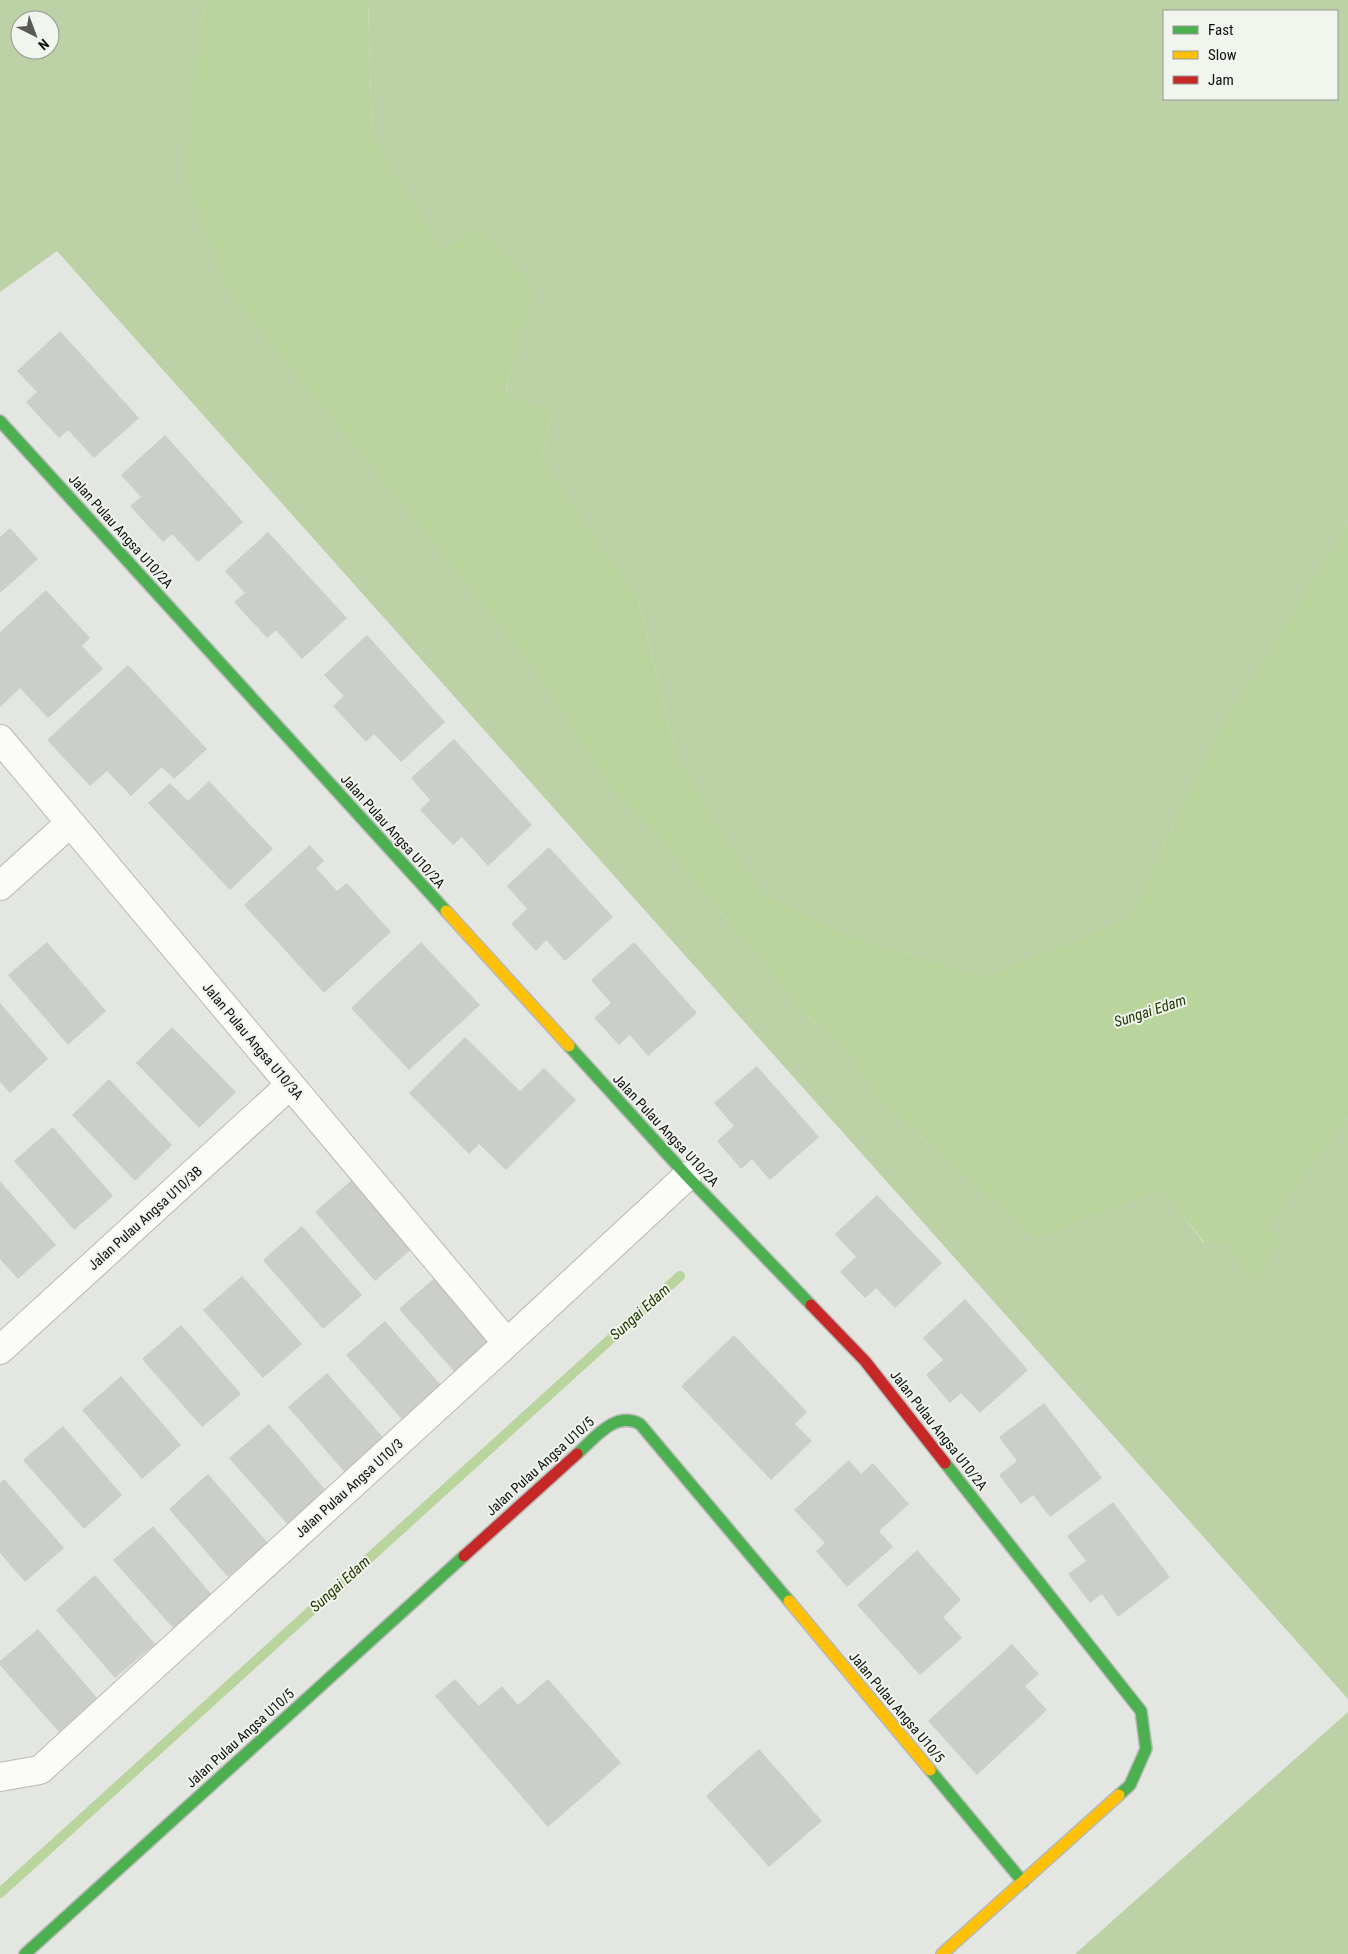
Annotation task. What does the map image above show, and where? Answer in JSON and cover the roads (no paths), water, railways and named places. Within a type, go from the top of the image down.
[{"type":"street","name":"Jalan Pulau Angsa U10/2A","points":[[0,421],[687,1176],[865,1361],[1141,1711],[1146,1749],[1130,1785],[942,1954]]},
{"type":"street","name":"Jalan Pulau Angsa U10/3A","points":[[0,739],[507,1343]]},
{"type":"street","points":[[0,886],[70,823]]},
{"type":"street","name":"Jalan Pulau Angsa U10/3B","points":[[0,1350],[290,1086]]},
{"type":"street","name":"Jalan Pulau Angsa U10/3","points":[[0,1777],[40,1770],[687,1176]]},
{"type":"street","name":"Jalan Pulau Angsa U10/5","points":[[25,1954],[609,1424],[627,1418],[636,1421],[644,1427],[1023,1882]]},
{"type":"water","points":[[207,0],[368,0],[372,135],[441,249],[482,227],[533,288],[505,395],[553,412],[541,457],[638,599],[676,754],[718,826],[761,891],[854,937],[986,977],[1129,918],[1217,734],[1348,524],[1348,1117],[1266,1228],[1280,1240],[1254,1280],[1227,1244],[1204,1242],[1162,1189],[1036,1238],[877,1098],[849,1055],[829,1034],[799,1010],[763,962],[696,884],[660,838],[610,788],[527,658],[226,288],[186,177],[199,27]]},
{"type":"waterway","name":"Sungai Edam","points":[[0,1893],[680,1276]]}]
